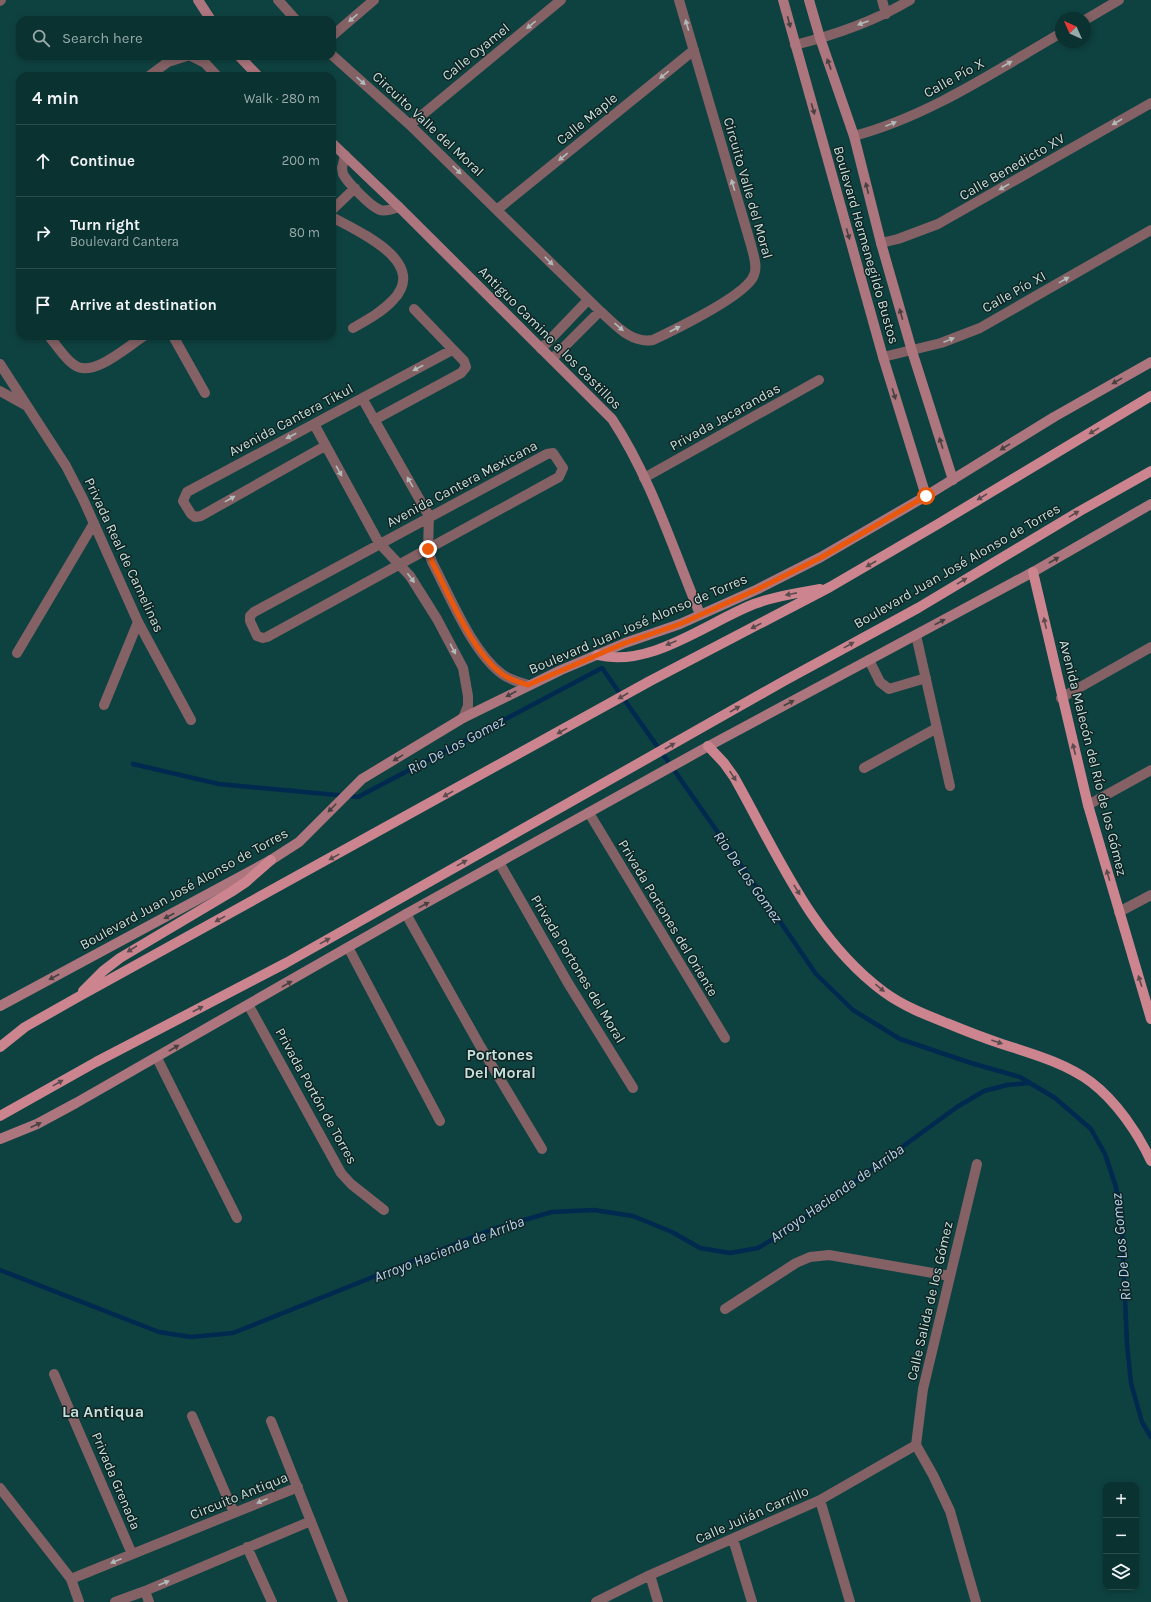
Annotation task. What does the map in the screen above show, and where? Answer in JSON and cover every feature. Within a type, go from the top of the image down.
[{"type":"main road","points":[[0,1047],[26,1027],[78,997],[650,681],[830,588],[1151,396]]},
{"type":"main road","name":"Boulevard Juan José Alonso de Torres","points":[[0,1116],[96,1062],[286,963],[784,681],[918,608],[1151,470]]},
{"type":"main road","name":"Avenida Malecón del Río de los Gómez","points":[[1033,572],[1061,698],[1088,806],[1151,1019]]},
{"type":"main road","points":[[597,655],[616,658],[645,653],[698,631],[753,604],[777,597],[830,588]]},
{"type":"main road","points":[[707,747],[724,763],[734,777],[790,878],[815,919],[837,948],[858,970],[884,992],[912,1009],[992,1041],[1053,1061],[1092,1083],[1119,1111],[1141,1140],[1151,1161]]},
{"type":"main road","points":[[78,997],[103,971],[120,958],[231,892],[246,882],[270,860]]},
{"type":"street","points":[[198,0],[208,16]]},
{"type":"street","points":[[278,0],[292,16]]},
{"type":"street","points":[[336,33],[374,0]]},
{"type":"street","name":"Calle Oyamel","points":[[410,125],[561,0]]},
{"type":"street","name":"Circuito Valle del Moral","points":[[336,59],[410,125],[600,311],[634,339],[644,341],[653,340],[690,321],[736,294],[748,285],[754,277],[756,268],[751,245],[680,0]]},
{"type":"street","name":"Boulevard Hermenegildo Bustos","points":[[783,0],[883,357],[926,496]]},
{"type":"street","name":"Boulevard Hermenegildo Bustos","points":[[809,0],[820,38],[854,136],[881,243],[912,351],[953,480]]},
{"type":"street","points":[[882,0],[886,14]]},
{"type":"street","points":[[795,45],[820,38],[886,14],[910,0]]},
{"type":"street","points":[[1091,16],[1119,0]]},
{"type":"street","name":"Calle Pío X","points":[[854,136],[875,130],[922,111],[1055,36]]},
{"type":"street","name":"Calle Maple","points":[[498,210],[694,50]]},
{"type":"street","points":[[154,72],[168,62],[175,60]]},
{"type":"street","points":[[199,60],[205,63],[213,72]]},
{"type":"street","points":[[242,60],[254,72]]},
{"type":"street","name":"Calle Benedicto XV","points":[[881,243],[898,239],[938,224],[1151,103]]},
{"type":"street","name":"Antiguo Camino a los Castillos","points":[[336,147],[552,359],[612,420],[624,438],[644,478],[700,614]]},
{"type":"street","points":[[345,155],[342,168],[343,174],[355,188],[380,210],[388,210],[398,207]]},
{"type":"street","points":[[336,206],[355,188]]},
{"type":"street","points":[[336,219],[390,252],[398,262],[404,276],[402,288],[394,299],[379,313],[353,328]]},
{"type":"street","name":"Calle Pío XI","points":[[883,357],[942,343],[980,328],[1151,230]]},
{"type":"street","points":[[541,349],[588,300]]},
{"type":"street","points":[[374,420],[461,373],[466,367],[464,361],[414,310]]},
{"type":"street","points":[[552,359],[600,311]]},
{"type":"street","points":[[52,340],[75,366],[88,370],[99,366],[138,340]]},
{"type":"street","points":[[175,340],[204,393]]},
{"type":"street","name":"Avenida Cantera Tikul","points":[[325,446],[201,516],[195,517],[191,514],[183,501],[187,492],[452,350]]},
{"type":"street","name":"Boulevard Juan José Alonso de Torres","points":[[0,1006],[270,860],[299,842],[344,795],[362,779],[463,718],[528,685],[597,655],[657,633],[758,589],[822,557],[953,480],[1054,417],[1151,362]]},
{"type":"street","name":"Privada Real de Camelinas","points":[[0,364],[25,405],[62,459],[83,499],[138,622],[191,720]]},
{"type":"street","name":"Privada Jacarandas","points":[[644,478],[819,380]]},
{"type":"street","name":"Privada Real de Camelinas","points":[[0,391],[25,405]]},
{"type":"street","points":[[362,398],[429,516],[428,549],[436,569],[475,643],[485,658],[504,676],[528,685]]},
{"type":"street","points":[[314,424],[380,543],[410,576],[437,619],[463,668],[468,696],[468,706],[463,718]]},
{"type":"street","name":"Avenida Cantera Mexicana","points":[[553,453],[563,468],[559,477],[428,549],[267,636],[263,638],[257,636],[250,621],[250,616],[254,612],[429,516],[547,454],[553,453]]},
{"type":"street","points":[[0,1139],[37,1124],[157,1058],[406,914],[500,864],[707,747],[1033,572],[1151,504]]},
{"type":"street","points":[[17,653],[94,523]]},
{"type":"street","points":[[104,704],[138,622]]},
{"type":"street","points":[[916,635],[950,786]]},
{"type":"street","points":[[1061,698],[1151,647]]},
{"type":"street","points":[[869,660],[880,682],[889,688],[926,678]]},
{"type":"street","points":[[864,768],[937,728]]},
{"type":"street","points":[[1088,806],[1151,770]]},
{"type":"street","name":"Privada Portones del Oriente","points":[[589,813],[725,1038]]},
{"type":"street","name":"Privada Portones del Moral","points":[[500,864],[568,983],[632,1088]]},
{"type":"street","points":[[1119,912],[1151,894]]},
{"type":"street","points":[[406,914],[479,1044],[542,1149]]},
{"type":"street","points":[[349,948],[440,1121]]},
{"type":"street","name":"Privada Portón de Torres","points":[[249,1006],[341,1173],[351,1184],[384,1210]]},
{"type":"street","points":[[157,1058],[237,1218]]},
{"type":"street","name":"Calle Salida de los Gómez","points":[[916,1445],[923,1389],[977,1164]]},
{"type":"street","points":[[725,1309],[796,1263],[810,1257],[829,1255],[950,1276]]},
{"type":"street","name":"Privada Grenada","points":[[54,1374],[132,1554]]},
{"type":"street","points":[[192,1416],[234,1513]]},
{"type":"street","points":[[271,1420],[298,1487]]},
{"type":"street","points":[[916,1445],[933,1474],[950,1511],[976,1602]]},
{"type":"street","name":"Calle Julián Carrillo","points":[[596,1602],[650,1575],[820,1500],[916,1445]]},
{"type":"street","name":"Circuito Antiqua","points":[[71,1579],[298,1487],[344,1602]]},
{"type":"street","points":[[0,1488],[71,1579],[79,1602]]},
{"type":"street","points":[[820,1500],[850,1602]]},
{"type":"street","points":[[115,1602],[145,1591],[311,1521]]},
{"type":"street","points":[[733,1539],[752,1602]]},
{"type":"street","points":[[247,1547],[272,1602]]},
{"type":"street","points":[[650,1575],[658,1602]]},
{"type":"street","points":[[145,1591],[149,1602]]},
{"type":"waterway","name":"Rio De Los Gomez","points":[[133,764],[219,784],[358,797],[602,668],[816,974],[853,1010],[900,1039],[971,1063],[1020,1077],[1055,1098],[1091,1129],[1105,1154],[1116,1187],[1122,1228],[1127,1344],[1131,1383],[1142,1422],[1151,1437]]},
{"type":"waterway","name":"Arroyo Hacienda de Arriba","points":[[0,1270],[159,1332],[191,1337],[233,1333],[493,1229],[552,1212],[594,1210],[633,1216],[672,1232],[700,1248],[730,1253],[758,1248],[788,1230],[957,1107],[984,1091],[1007,1085],[1029,1083]]},
{"type":"district","name":"Portones Del Moral","points":[[500,1063]]},
{"type":"district","name":"La Antiqua","points":[[103,1411]]},
{"type":"route","points":[[428,549],[432,562],[475,643],[485,658],[504,676],[528,685],[625,643],[680,624],[758,589],[822,557],[926,496]]}]
